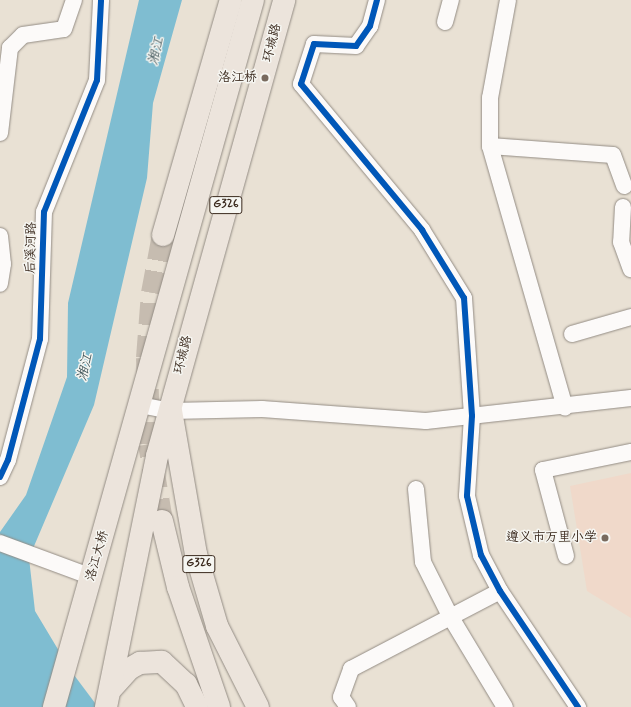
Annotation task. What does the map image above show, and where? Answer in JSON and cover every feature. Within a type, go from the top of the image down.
[{"type":"main road","points":[[163,235],[231,0]]},
{"type":"main road","name":"G326","points":[[140,405],[253,0]]},
{"type":"main road","name":"环城路","points":[[258,707],[217,626],[196,554],[171,411],[192,320],[265,78],[284,0]]},
{"type":"main road","name":"洛江大桥","points":[[54,707],[140,405]]},
{"type":"main road","points":[[109,698],[157,456],[171,411]]},
{"type":"main road","name":"G326","points":[[162,521],[178,587],[219,707]]},
{"type":"main road","points":[[109,698],[129,669],[140,663],[162,662],[186,684],[197,707]]},
{"type":"street","points":[[0,133],[10,48],[23,35],[64,29],[74,0]]},
{"type":"street","name":"后溪河路","points":[[0,477],[8,460],[40,340],[44,212],[97,80],[101,0]]},
{"type":"street","points":[[377,0],[370,26],[356,46],[314,44],[301,84],[422,230],[464,298],[472,416],[467,496],[481,555],[500,591],[578,707]]},
{"type":"street","points":[[445,22],[451,0]]},
{"type":"street","points":[[508,0],[490,98],[490,146],[565,407]]},
{"type":"street","points":[[490,146],[613,155],[628,185],[627,212],[621,242],[631,269]]},
{"type":"street","points":[[0,236],[4,264],[0,284]]},
{"type":"street","points":[[572,334],[631,317]]},
{"type":"street","points":[[140,405],[171,411],[262,409],[426,421],[565,407],[631,398]]},
{"type":"street","points":[[566,556],[543,470],[631,452]]},
{"type":"street","points":[[416,489],[423,562],[450,616],[505,707]]},
{"type":"street","points":[[0,543],[92,577]]},
{"type":"street","points":[[348,707],[340,697],[351,669],[500,591]]},
{"type":"shaded area","name":"遵义市万里小学","points":[[631,473],[631,618],[587,591],[570,486]]},
{"type":"water","name":"湘江","points":[[139,0],[182,0],[153,103],[147,178],[94,405],[29,558],[35,611],[71,671],[98,707],[0,707],[0,532],[26,495],[67,377],[68,303]]},
{"type":"tunnel","points":[[162,521],[149,444],[147,358],[152,293],[163,235]]},
{"type":"cycle path","points":[[0,477],[8,460],[40,339],[44,212],[97,80],[101,0]]},
{"type":"cycle path","points":[[377,0],[370,26],[356,46],[314,44],[301,84],[422,230],[464,298],[472,416],[467,496],[481,555],[500,591],[578,707]]},
{"type":"place","name":"洛江桥","points":[[265,78]]},
{"type":"place","name":"遵义市万里小学","points":[[605,538]]}]
